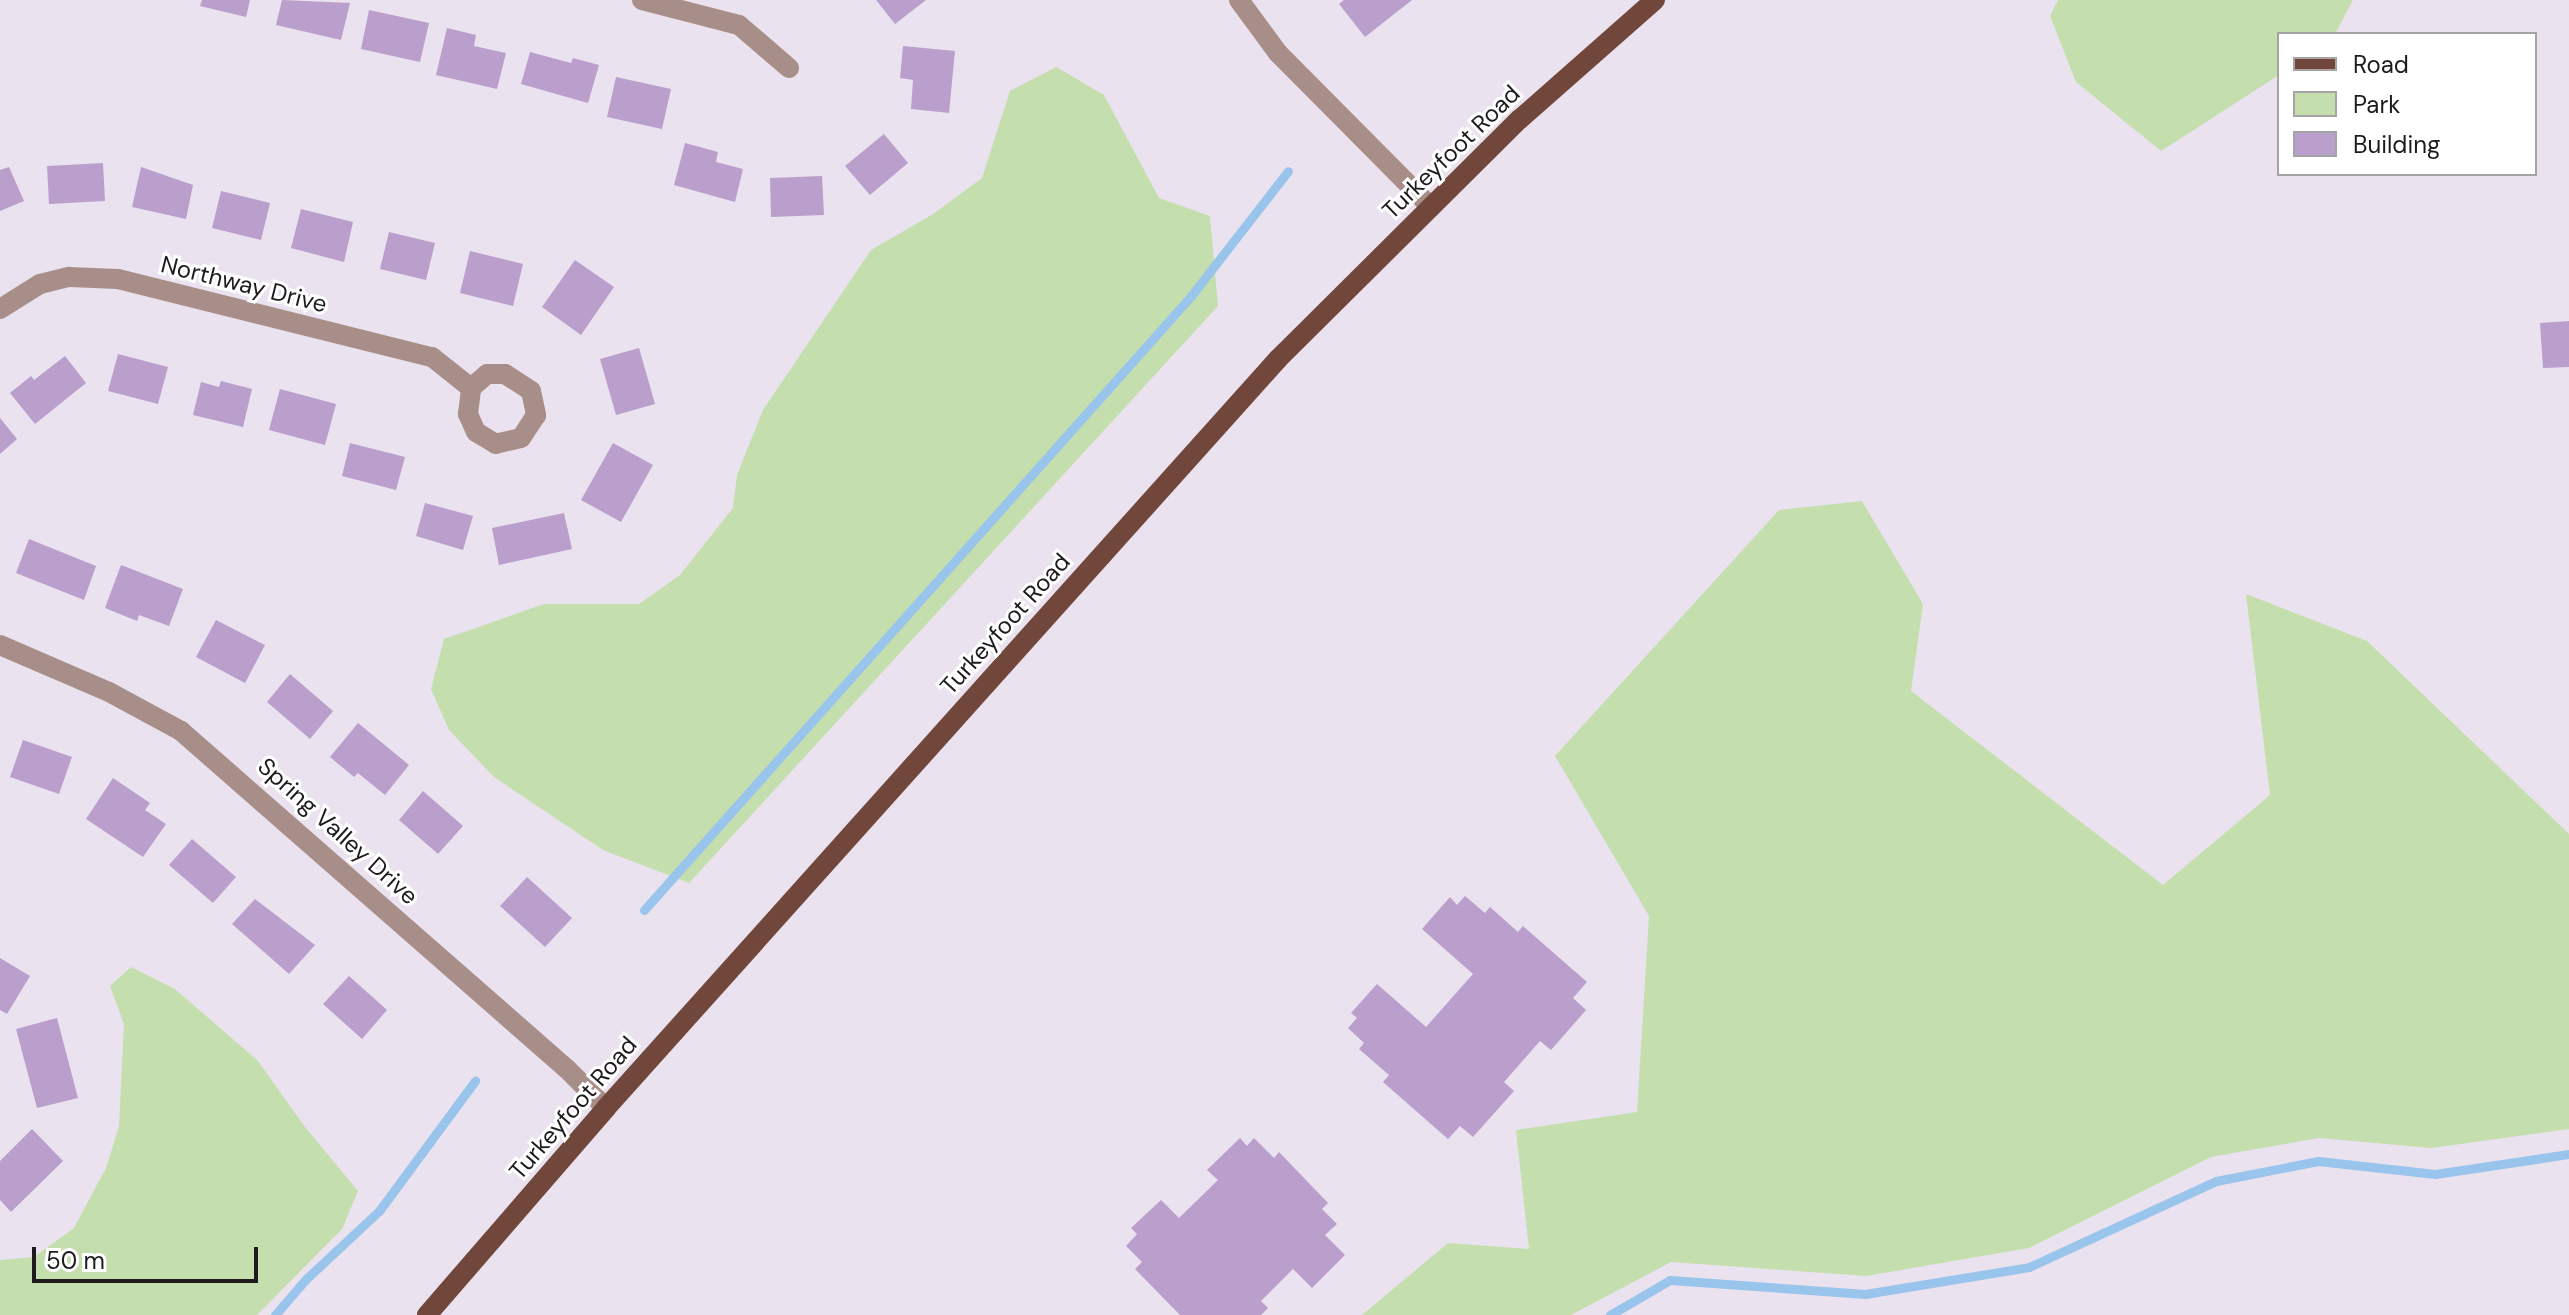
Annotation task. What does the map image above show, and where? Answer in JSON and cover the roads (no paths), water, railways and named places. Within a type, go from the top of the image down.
[{"type":"main road","name":"Turkeyfoot Road","points":[[427,1315],[606,1108],[1268,371],[1520,119],[1655,0]]},
{"type":"street","points":[[642,0],[739,25],[789,68]]},
{"type":"street","points":[[1239,0],[1278,53],[1431,207]]},
{"type":"street","name":"Northway Drive","points":[[0,309],[40,284],[69,277],[118,279],[432,357],[471,388]]},
{"type":"street","name":"Spring Valley Drive","points":[[0,645],[109,692],[181,731],[521,1028],[606,1108]]},
{"type":"waterway","points":[[644,910],[1191,296],[1288,171]]},
{"type":"waterway","points":[[275,1315],[306,1279],[379,1211],[475,1081]]},
{"type":"waterway","points":[[1610,1315],[1670,1280],[1865,1294],[2029,1267],[2216,1181],[2318,1161],[2435,1174],[2569,1154]]}]
